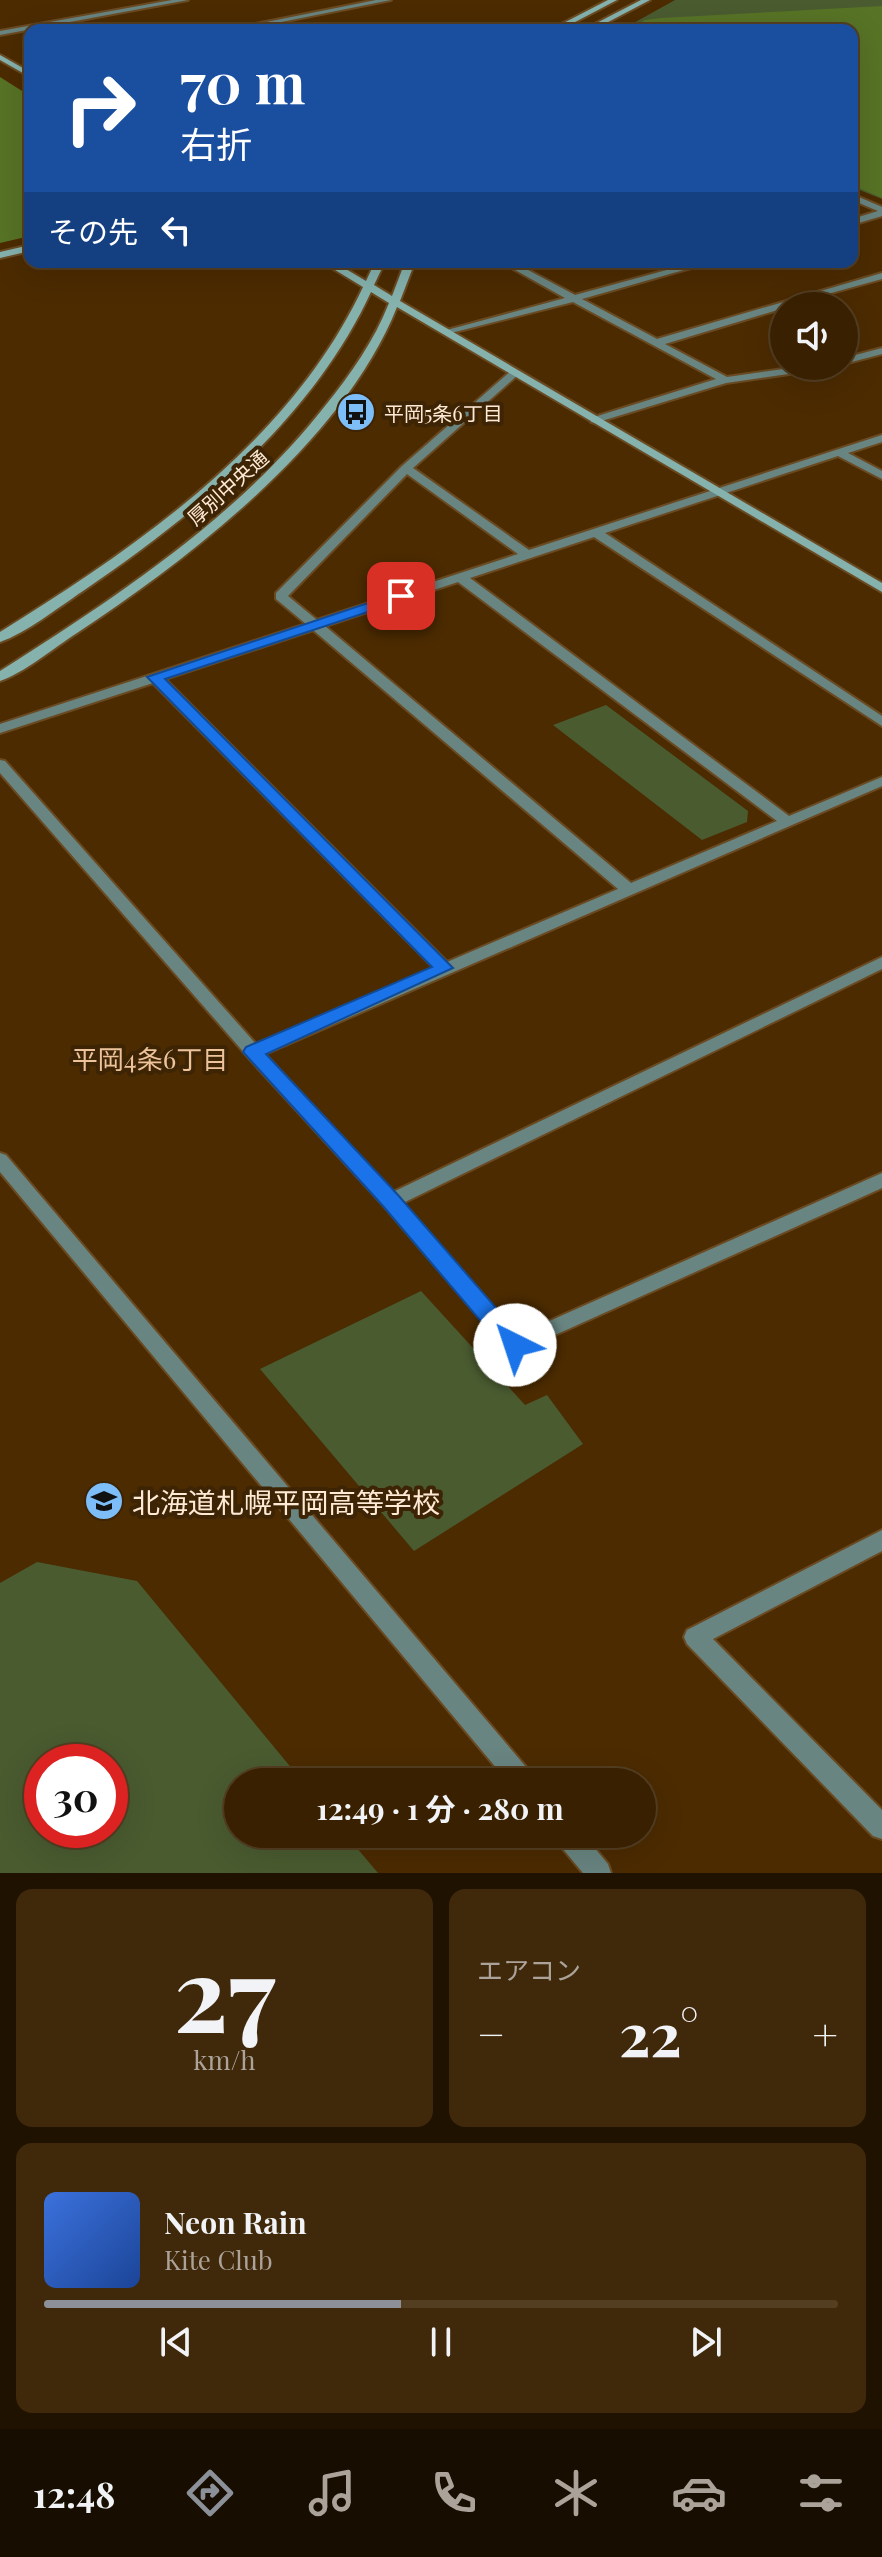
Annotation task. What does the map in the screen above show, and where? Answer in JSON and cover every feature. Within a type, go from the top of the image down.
[{"type":"main road","points":[[566,24],[613,0]]},
{"type":"main road","points":[[599,24],[646,0]]},
{"type":"main road","points":[[0,57],[24,68]]},
{"type":"main road","points":[[0,255],[24,249]]},
{"type":"main road","points":[[338,268],[882,588]]},
{"type":"main road","name":"厚別中央通","points":[[0,638],[139,545],[271,428],[317,373],[371,287],[378,268]]},
{"type":"main road","name":"厚別中央通","points":[[0,677],[90,620],[171,561],[299,446],[347,386],[385,325],[408,268]]},
{"type":"street","points":[[50,24],[184,0]]},
{"type":"street","points":[[261,24],[387,0]]},
{"type":"street","points":[[0,33],[24,29]]},
{"type":"street","points":[[858,200],[882,211]]},
{"type":"street","points":[[858,220],[882,211]]},
{"type":"street","points":[[517,268],[725,380]]},
{"type":"street","points":[[451,332],[685,268]]},
{"type":"street","points":[[656,343],[882,276]]},
{"type":"street","points":[[858,357],[882,351]]},
{"type":"street","points":[[515,373],[406,468],[281,596],[630,891]]},
{"type":"street","points":[[595,420],[725,380],[770,374]]},
{"type":"street","points":[[0,729],[882,438]]},
{"type":"street","points":[[840,453],[882,476]]},
{"type":"street","points":[[406,468],[527,555]]},
{"type":"street","points":[[595,532],[882,722]]},
{"type":"street","points":[[460,577],[788,822]]},
{"type":"street","points":[[155,677],[444,968]]},
{"type":"street","points":[[0,764],[253,1052],[391,1201],[515,1345],[882,1180]]},
{"type":"street","points":[[253,1052],[882,781]]},
{"type":"street","points":[[391,1201],[882,962]]},
{"type":"street","points":[[0,1160],[511,1768]]},
{"type":"street","points":[[882,1540],[695,1637],[882,1827]]},
{"type":"street","points":[[578,1848],[599,1873]]},
{"type":"green space","points":[[675,0],[882,0],[882,199],[858,189],[858,24],[632,24]]},
{"type":"green space","points":[[882,6],[882,198],[858,188],[858,24],[638,24],[661,18]]},
{"type":"green space","points":[[0,77],[24,92],[24,237],[0,243]]},
{"type":"green space","points":[[606,705],[748,811],[747,822],[702,840],[553,725]]},
{"type":"green space","points":[[421,1291],[525,1405],[547,1395],[583,1444],[414,1551],[260,1369]]},
{"type":"green space","points":[[37,1562],[137,1581],[291,1768],[224,1768],[224,1848],[357,1848],[378,1873],[0,1873],[0,1583]]},
{"type":"place","name":"平岡5条6丁目","points":[[356,412]]},
{"type":"place","name":"北海道札幌平岡高等学校","points":[[104,1501]]},
{"type":"district","name":"平岡4条6丁目","points":[[150,1058]]},
{"type":"route","points":[[401,596],[155,677],[444,968],[253,1052],[391,1201],[515,1345]]}]
